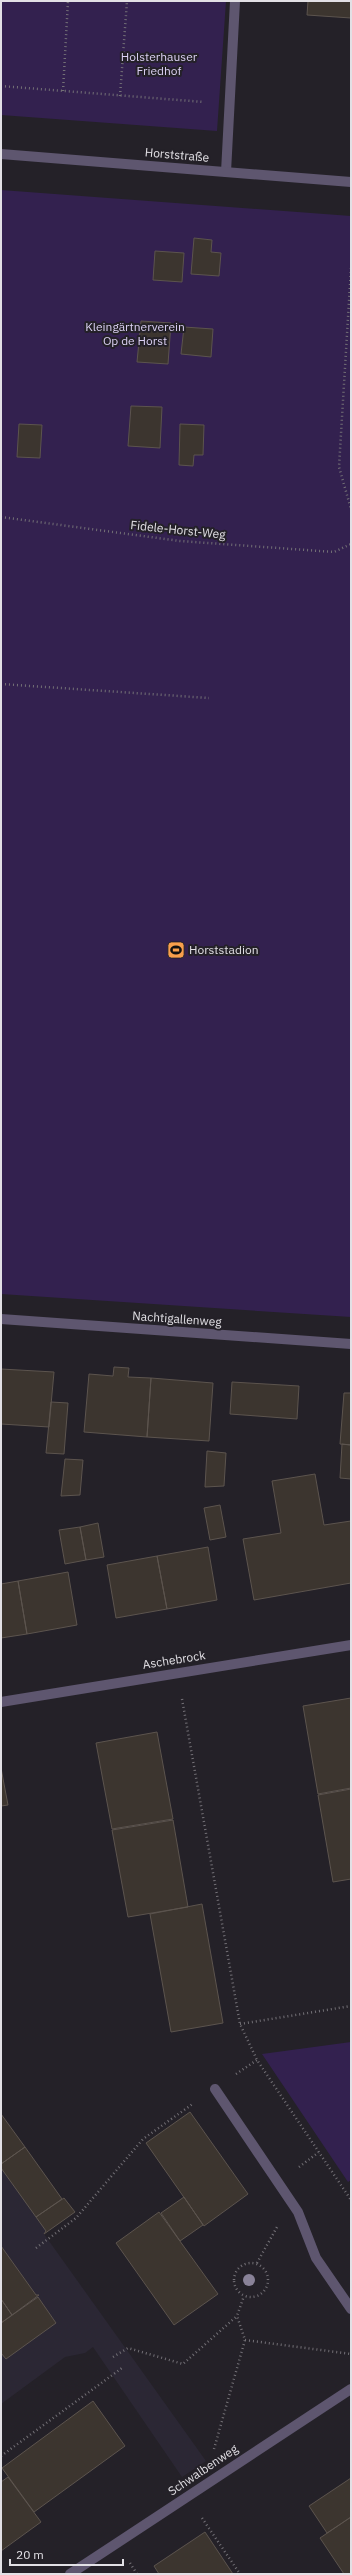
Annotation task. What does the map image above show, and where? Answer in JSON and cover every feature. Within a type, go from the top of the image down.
[{"type":"street","points":[[226,172],[235,1]]},
{"type":"street","name":"Horststraße","points":[[1,154],[351,182]]},
{"type":"street","name":"Nachtigallenweg","points":[[1,1319],[351,1344]]},
{"type":"street","name":"Aschebrock","points":[[1,1702],[351,1645]]},
{"type":"street","points":[[215,2089],[298,2212],[316,2258],[351,2308]]},
{"type":"street","name":"Schwalbenweg","points":[[70,2574],[351,2389]]},
{"type":"path","points":[[63,91],[68,1]]},
{"type":"path","points":[[120,96],[128,1]]},
{"type":"path","points":[[1,86],[230,105]]},
{"type":"path","points":[[351,268],[338,467],[351,509]]},
{"type":"path","name":"Fidele-Horst-Weg","points":[[1,517],[180,542],[334,552],[351,544]]},
{"type":"path","points":[[1,684],[209,698]]},
{"type":"path","points":[[178,1673],[240,2024],[257,2060],[351,2200]]},
{"type":"path","points":[[240,2024],[351,2006]]},
{"type":"path","points":[[36,2248],[76,2218],[143,2139],[257,2060]]},
{"type":"path","points":[[257,2263],[276,2228],[298,2212]]},
{"type":"path","points":[[246,2263],[257,2263],[264,2269],[268,2278],[267,2286],[261,2294],[252,2298],[244,2296],[235,2289],[233,2278],[237,2269],[246,2263]]},
{"type":"path","points":[[113,2357],[128,2348],[183,2364],[237,2316],[244,2296]]},
{"type":"path","points":[[221,2474],[211,2459],[245,2340],[237,2316]]},
{"type":"path","points":[[245,2340],[351,2354]]},
{"type":"path","points":[[1,2456],[122,2368]]},
{"type":"path","points":[[188,2496],[240,2574]]},
{"type":"shaded area","points":[[1,2114],[62,2199],[64,2198],[75,2212],[44,2234],[206,2461],[182,2477],[93,2347],[85,2353],[65,2357],[1,2404]]},
{"type":"green space","name":"Holsterhauser Friedhof","points":[[1,1],[226,1],[217,131],[1,115]]},
{"type":"green space","name":"Horststadion","points":[[1,190],[351,216],[351,1317],[1,1294]]},
{"type":"green space","points":[[351,2042],[351,2180],[348,2182],[262,2054]]},
{"type":"building","points":[[308,1],[351,1],[351,18],[307,15]]},
{"type":"building","points":[[194,238],[212,240],[211,252],[221,253],[219,276],[191,274]]},
{"type":"building","points":[[155,251],[184,253],[182,282],[153,280]]},
{"type":"building","points":[[141,321],[171,323],[168,364],[137,362]]},
{"type":"building","points":[[184,327],[213,329],[211,357],[181,354]]},
{"type":"building","points":[[131,406],[162,407],[160,448],[128,446]]},
{"type":"building","points":[[19,424],[42,425],[40,458],[17,457]]},
{"type":"building","points":[[180,424],[204,425],[203,455],[194,455],[193,466],[179,465]]},
{"type":"building","points":[[114,1367],[129,1368],[128,1377],[151,1378],[147,1437],[84,1432],[89,1374],[113,1376]]},
{"type":"building","points":[[1,1369],[54,1372],[49,1427],[1,1424]]},
{"type":"building","points":[[151,1378],[213,1383],[209,1441],[147,1437]]},
{"type":"building","points":[[232,1382],[299,1386],[297,1419],[230,1414]]},
{"type":"building","points":[[344,1393],[351,1393],[351,1445],[340,1444]]},
{"type":"building","points":[[51,1402],[68,1403],[64,1454],[46,1453]]},
{"type":"building","points":[[342,1444],[351,1445],[351,1479],[340,1478]]},
{"type":"building","points":[[207,1451],[226,1453],[224,1486],[205,1487]]},
{"type":"building","points":[[65,1459],[83,1460],[80,1495],[61,1496]]},
{"type":"building","points":[[315,1474],[324,1525],[351,1521],[351,1583],[254,1600],[243,1539],[281,1533],[272,1481]]},
{"type":"building","points":[[220,1505],[226,1537],[210,1540],[204,1508]]},
{"type":"building","points":[[98,1523],[104,1557],[86,1560],[80,1527]]},
{"type":"building","points":[[80,1527],[86,1560],[65,1564],[59,1530]]},
{"type":"building","points":[[208,1547],[217,1600],[167,1609],[157,1556]]},
{"type":"building","points":[[157,1556],[167,1609],[116,1618],[107,1565]]},
{"type":"building","points":[[68,1572],[77,1625],[27,1634],[18,1581]]},
{"type":"building","points":[[18,1581],[27,1634],[1,1638],[1,1584]]},
{"type":"building","points":[[351,1698],[351,1788],[318,1794],[303,1706]]},
{"type":"building","points":[[157,1732],[173,1819],[112,1829],[96,1743]]},
{"type":"building","points":[[1,1768],[8,1805],[1,1806]]},
{"type":"building","points":[[351,1789],[351,1879],[333,1882],[318,1795]]},
{"type":"building","points":[[173,1820],[188,1907],[128,1917],[112,1830]]},
{"type":"building","points":[[202,1904],[223,2023],[171,2032],[150,1914]]},
{"type":"building","points":[[190,2112],[248,2194],[204,2226],[146,2143]]},
{"type":"building","points":[[1,2114],[25,2147],[1,2164]]},
{"type":"building","points":[[25,2147],[62,2199],[36,2217],[1,2168],[1,2164]]},
{"type":"building","points":[[184,2197],[203,2225],[180,2241],[161,2213]]},
{"type":"building","points":[[64,2198],[75,2212],[44,2234],[46,2231],[36,2217]]},
{"type":"building","points":[[159,2212],[218,2294],[174,2325],[116,2243]]},
{"type":"building","points":[[1,2246],[36,2295],[39,2295],[12,2315],[1,2299]]},
{"type":"building","points":[[38,2297],[56,2323],[6,2359],[1,2353],[1,2323]]},
{"type":"building","points":[[1,2299],[12,2315],[1,2323]]},
{"type":"building","points":[[93,2401],[125,2446],[34,2512],[2,2468]]},
{"type":"building","points":[[8,2477],[41,2522],[1,2551],[1,2482]]},
{"type":"building","points":[[351,2478],[351,2517],[327,2533],[309,2506]]},
{"type":"building","points":[[351,2517],[351,2574],[344,2574],[320,2538]]},
{"type":"building","points":[[205,2532],[233,2574],[159,2574],[154,2566]]},
{"type":"place","name":"Horststadion","points":[[176,950]]},
{"type":"park label","name":"Kleingärtnerverein Op de Horst","points":[[135,334]]}]
